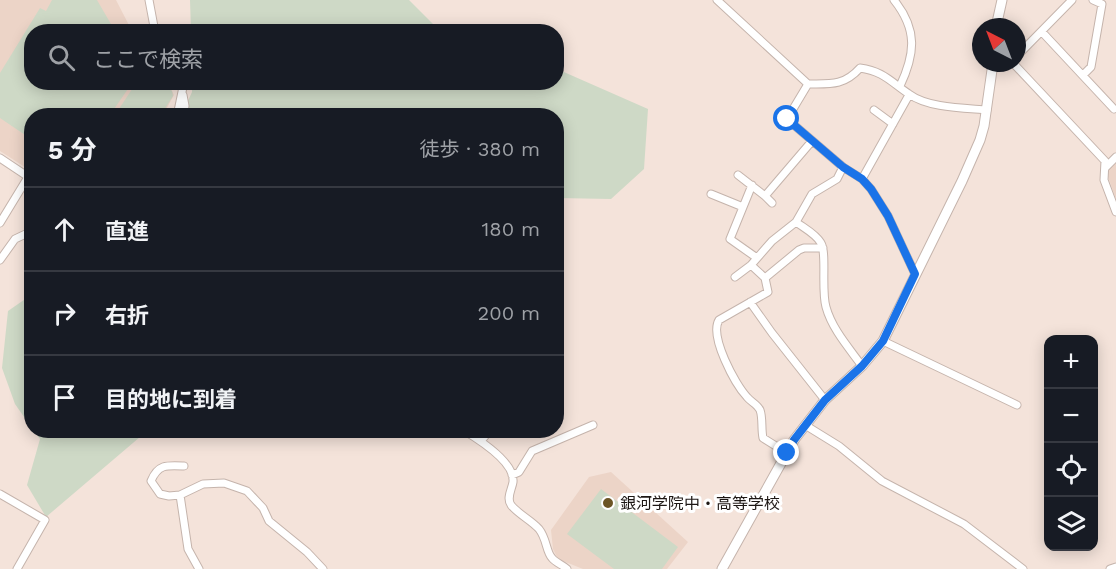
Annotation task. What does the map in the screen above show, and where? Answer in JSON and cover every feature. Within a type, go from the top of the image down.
[{"type":"street","points":[[148,0],[153,24]]},
{"type":"street","points":[[717,0],[808,84],[844,82],[860,68],[880,73],[909,95],[948,107],[987,110]]},
{"type":"street","points":[[894,0],[908,24],[912,39],[911,60],[900,86]]},
{"type":"street","points":[[998,18],[1002,0]]},
{"type":"street","points":[[1026,47],[1072,0]]},
{"type":"street","points":[[1083,75],[1091,67],[1102,4],[1093,0]]},
{"type":"street","points":[[1042,32],[1114,109]]},
{"type":"street","points":[[722,569],[805,425],[825,400],[862,366],[883,341],[980,140],[992,72]]},
{"type":"street","points":[[1021,72],[1105,161],[1104,180],[1116,212]]},
{"type":"street","points":[[808,84],[787,119],[843,167],[862,179],[871,189],[888,216],[915,274]]},
{"type":"street","points":[[179,108],[182,90]]},
{"type":"street","points":[[182,93],[185,108]]},
{"type":"street","points":[[862,179],[909,95]]},
{"type":"street","points":[[874,110],[893,124]]},
{"type":"street","points":[[765,196],[812,141]]},
{"type":"street","points":[[1105,168],[1116,157]]},
{"type":"street","points":[[0,158],[24,174]]},
{"type":"street","points":[[735,277],[751,265],[772,241],[796,222],[812,194],[837,179],[843,167]]},
{"type":"street","points":[[738,176],[772,203]]},
{"type":"street","points":[[752,185],[730,239],[757,258]]},
{"type":"street","points":[[0,223],[24,187]]},
{"type":"street","points":[[711,194],[743,207]]},
{"type":"street","points":[[796,222],[815,236],[823,248],[822,284],[826,310],[862,366]]},
{"type":"street","points":[[0,260],[15,239],[24,235]]},
{"type":"street","points":[[765,278],[804,248],[823,248]]},
{"type":"street","points":[[751,265],[765,278],[768,292],[719,320],[716,324],[717,341],[738,386],[747,398],[759,407],[763,438],[787,453]]},
{"type":"street","points":[[750,302],[825,400]]},
{"type":"street","points":[[883,341],[1017,405]]},
{"type":"street","points":[[564,438],[593,425]]},
{"type":"street","points":[[805,425],[839,446],[882,481],[964,524],[1023,569]]},
{"type":"street","points":[[476,438],[501,459],[512,475],[509,500],[511,505],[537,526],[546,537],[553,560],[567,569]]},
{"type":"street","points":[[512,475],[519,472],[532,452],[564,438]]},
{"type":"street","points":[[184,466],[162,467],[155,471],[152,481],[160,494],[180,495],[203,484],[224,483],[248,491],[263,508],[269,521],[307,552],[323,569]]},
{"type":"street","points":[[0,494],[45,520],[17,569]]},
{"type":"street","points":[[180,495],[188,549],[199,569]]},
{"type":"street","points":[[1110,569],[1116,567]]},
{"type":"shaded area","points":[[0,0],[116,0],[128,24],[24,24],[24,90],[172,90],[174,95],[167,108],[24,108],[24,166],[0,151]]},
{"type":"shaded area","points":[[1116,161],[1116,199],[1107,170]]},
{"type":"shaded area","name":"銀河学院中・高等学校","points":[[611,472],[688,542],[667,569],[583,569],[558,559],[553,549],[551,530],[589,477]]},
{"type":"green space","points":[[52,0],[97,0],[111,24],[30,24],[40,8],[46,11]]},
{"type":"green space","points":[[190,0],[409,0],[433,24],[191,24]]},
{"type":"green space","points":[[24,34],[24,90],[127,90],[115,108],[24,108],[24,134],[0,118],[0,73]]},
{"type":"green space","points":[[564,72],[648,109],[644,169],[611,199],[564,198],[564,108],[185,108],[192,90],[564,90]]},
{"type":"green space","points":[[131,90],[172,91],[173,96],[165,108],[120,108]]},
{"type":"green space","points":[[24,300],[24,417],[15,404],[2,368],[8,311]]},
{"type":"green space","points":[[139,438],[46,517],[27,485],[40,439]]},
{"type":"green space","points":[[601,489],[678,547],[662,569],[614,569],[567,534]]},
{"type":"place","name":"銀河学院中・高等学校","points":[[608,503]]},
{"type":"route","points":[[787,119],[843,167],[862,179],[871,189],[888,216],[915,274],[883,341],[862,366],[825,400],[794,440],[787,453]]}]
